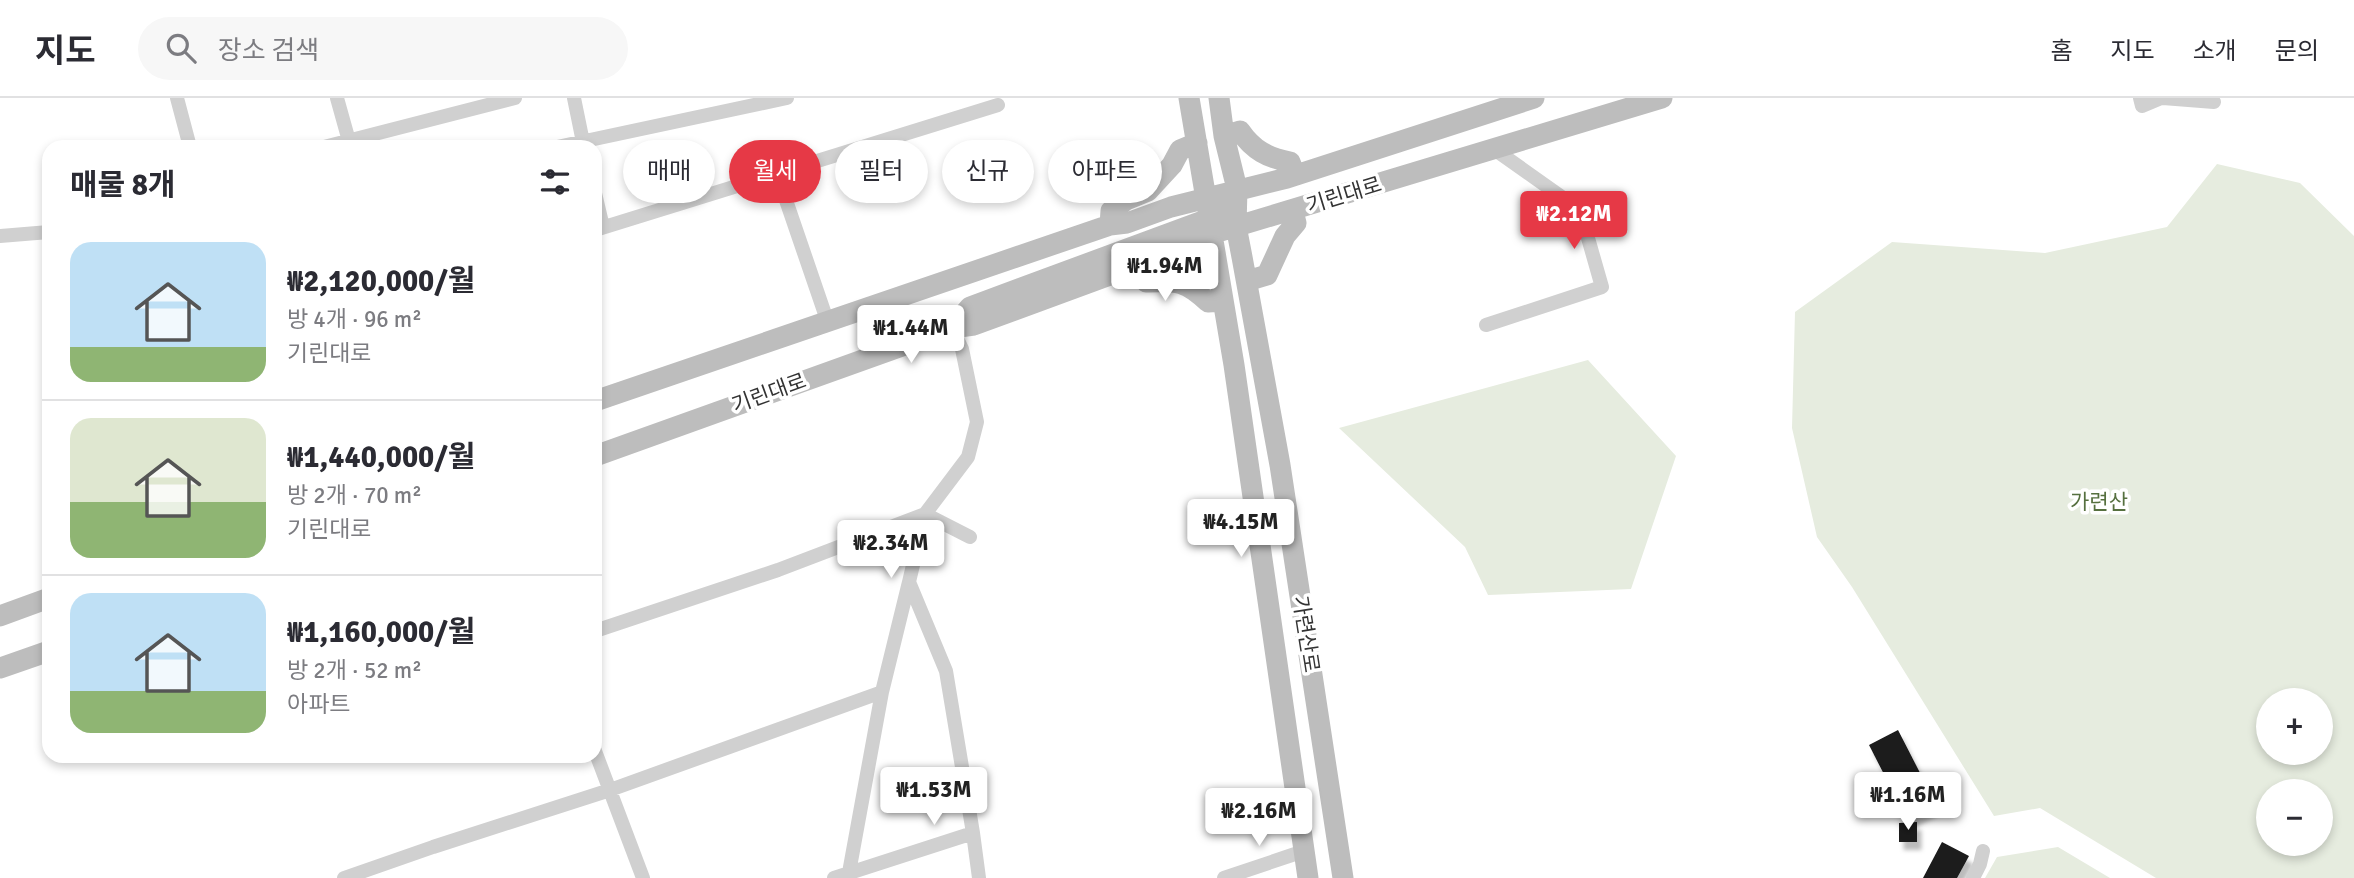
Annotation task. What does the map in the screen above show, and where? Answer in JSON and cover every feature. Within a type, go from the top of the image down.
[{"type":"street","points":[[177,98],[188,140]]},
{"type":"street","points":[[337,98],[349,140]]},
{"type":"street","points":[[353,140],[515,98]]},
{"type":"street","points":[[574,98],[582,140]]},
{"type":"street","points":[[601,140],[787,98]]},
{"type":"street","points":[[1189,98],[1197,142],[1217,208]]},
{"type":"street","points":[[1200,98],[1217,208]]},
{"type":"street","points":[[1217,208],[1224,136],[1219,98]]},
{"type":"street","name":"기린대로","points":[[602,453],[952,328],[974,325],[1140,264],[1217,208],[1295,175],[1534,98]]},
{"type":"street","name":"기린대로","points":[[602,399],[827,320],[1171,207],[1217,208],[1236,226],[1662,98]]},
{"type":"street","points":[[2140,98],[2142,106],[2162,98],[2214,102]]},
{"type":"street","points":[[821,160],[998,106]]},
{"type":"street","points":[[1224,136],[1240,131],[1256,149],[1271,158],[1290,162],[1295,175]]},
{"type":"street","points":[[1110,225],[1111,211],[1126,200],[1149,191],[1172,165],[1180,150],[1197,142]]},
{"type":"street","points":[[1486,325],[1602,287],[1580,210],[1494,149]]},
{"type":"street","points":[[602,228],[729,189]]},
{"type":"street","points":[[787,203],[827,320]]},
{"type":"street","points":[[849,875],[882,692],[925,514],[968,457],[977,422],[962,349],[952,328],[970,307],[1217,208]]},
{"type":"street","name":"가련산로","points":[[1217,208],[1236,226],[1247,281],[1280,465],[1343,878]]},
{"type":"street","name":"가련산로","points":[[1217,208],[1223,301],[1308,878]]},
{"type":"street","points":[[1247,281],[1267,275],[1285,236],[1296,223],[1293,211]]},
{"type":"street","points":[[0,236],[42,233]]},
{"type":"street","points":[[1140,264],[1146,282],[1174,282],[1192,286],[1208,302],[1223,301]]},
{"type":"street","points":[[602,629],[778,570],[925,514],[970,537]]},
{"type":"street","points":[[909,582],[946,671],[979,878]]},
{"type":"street","points":[[0,615],[42,600]]},
{"type":"street","points":[[0,668],[42,653]]},
{"type":"street","points":[[344,878],[610,790],[882,692]]},
{"type":"street","points":[[600,763],[643,878]]},
{"type":"street","points":[[834,878],[973,833]]},
{"type":"street","points":[[1973,878],[1983,850]]},
{"type":"street","points":[[1224,878],[1304,851]]},
{"type":"green space","name":"가련산","points":[[2217,164],[2300,183],[2354,236],[2354,878],[2156,878],[2040,808],[1994,816],[1852,587],[1817,537],[1792,428],[1795,312],[1892,242],[2045,253],[2167,227]]},
{"type":"green space","points":[[1588,360],[1676,456],[1631,589],[1488,595],[1465,547],[1339,428]]},
{"type":"green space","points":[[2058,847],[2110,878],[1985,878],[1997,857]]},
{"type":"building","points":[[1898,730],[1937,806],[1908,821],[1869,745]]},
{"type":"building","points":[[1917,822],[1917,842],[1899,842],[1899,823]]},
{"type":"building","points":[[1942,842],[1969,856],[1957,878],[1923,878]]}]
